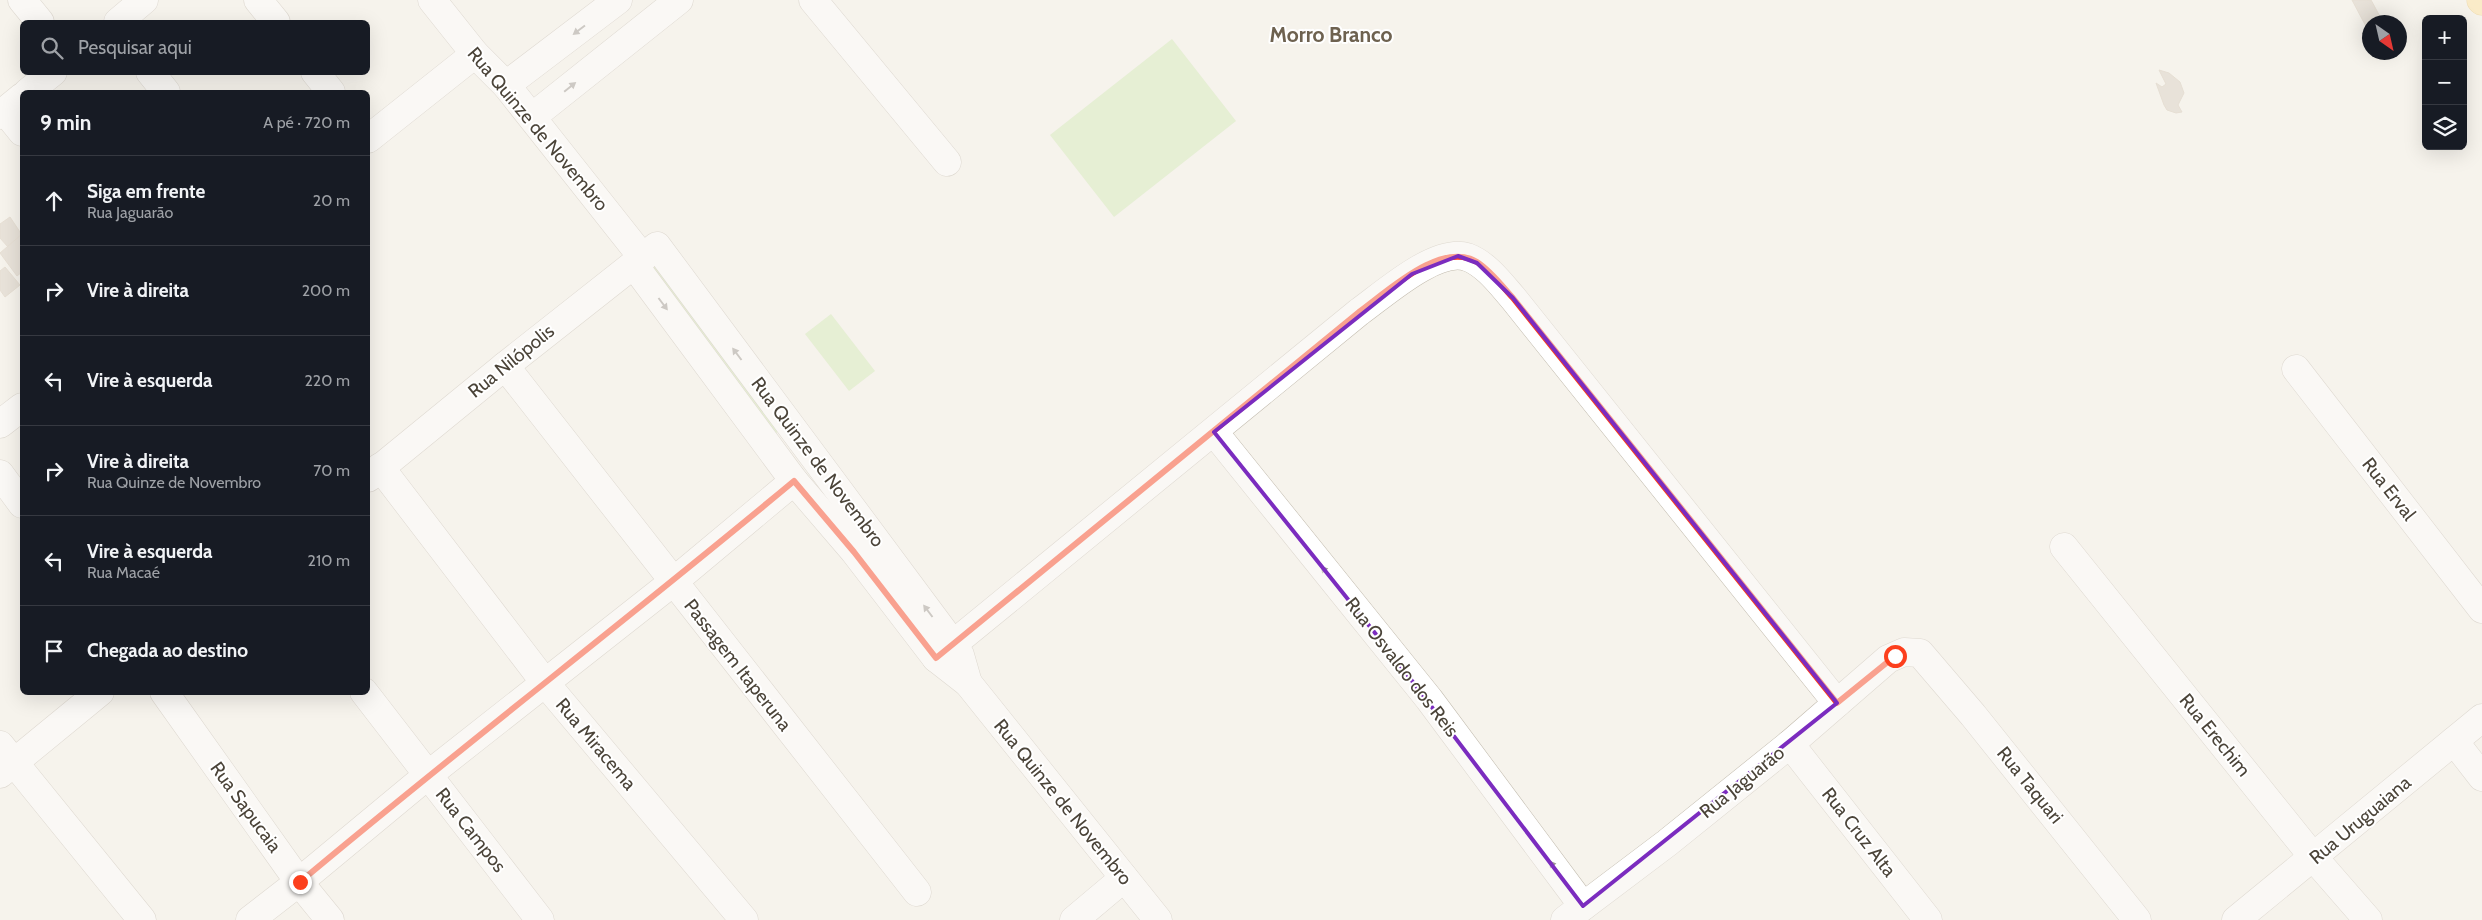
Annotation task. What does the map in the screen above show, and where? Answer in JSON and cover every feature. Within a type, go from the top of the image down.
[{"type":"street","points":[[22,0],[38,20]]},
{"type":"street","points":[[120,20],[144,0]]},
{"type":"street","points":[[258,0],[274,20]]},
{"type":"street","name":"Rua Quinze de Novembro","points":[[432,0],[475,54],[506,85],[644,256],[798,436],[944,651],[1158,920]]},
{"type":"street","points":[[532,117],[679,0]]},
{"type":"street","points":[[813,0],[947,162]]},
{"type":"street","points":[[506,85],[606,4]]},
{"type":"street","points":[[370,137],[475,54]]},
{"type":"street","points":[[30,90],[49,75]]},
{"type":"street","points":[[152,75],[164,90]]},
{"type":"street","points":[[317,75],[329,90]]},
{"type":"street","points":[[9,108],[20,128]]},
{"type":"street","name":"Rua Quinze de Novembro","points":[[644,256],[774,454],[794,481],[854,552],[944,651]]},
{"type":"street","name":"Rua Nilópolis","points":[[374,473],[644,256]]},
{"type":"street","points":[[944,651],[1359,312],[1397,285],[1436,261],[1449,256],[1458,256],[1477,263],[1513,298],[1837,703]]},
{"type":"street","name":"Passagem Itaperuna","points":[[505,366],[917,892]]},
{"type":"street","name":"Rua Erval","points":[[2296,369],[2482,609]]},
{"type":"street","points":[[0,424],[20,409]]},
{"type":"street","name":"Rua Osvaldo dos Reis","points":[[1214,432],[1428,699],[1574,913]]},
{"type":"street","points":[[774,454],[798,436]]},
{"type":"street","name":"Rua Miracema","points":[[374,473],[546,684],[744,920]]},
{"type":"street","points":[[0,474],[20,501]]},
{"type":"street","points":[[250,920],[300,882],[428,775],[546,684],[673,582],[794,481]]},
{"type":"street","name":"Rua Erechim","points":[[2064,547],[2314,858],[2368,920]]},
{"type":"street","name":"Rua Jaguarão","points":[[1574,913],[1667,844],[1790,744],[1888,659],[1904,652],[1920,653]]},
{"type":"street","name":"Rua Taquari","points":[[1920,653],[1973,715],[2136,920]]},
{"type":"street","points":[[96,695],[5,761],[142,920]]},
{"type":"street","name":"Rua Sapucaia","points":[[166,695],[300,882],[330,920]]},
{"type":"street","name":"Rua Campos","points":[[366,695],[540,920]]},
{"type":"street","name":"Rua Uruguaiana","points":[[2236,920],[2314,858],[2482,718]]},
{"type":"street","points":[[2454,741],[2482,777]]},
{"type":"street","name":"Rua Cruz Alta","points":[[1790,744],[1928,920]]},
{"type":"street","points":[[1074,920],[1124,878]]},
{"type":"highlighted area","points":[[1458,256],[1477,263],[1513,298],[1837,703],[1583,906],[1387,648],[1214,432],[1412,274]]},
{"type":"green space","points":[[1172,39],[1236,121],[1114,217],[1050,135]]},
{"type":"green space","points":[[657,262],[783,429],[776,433],[649,265]]},
{"type":"green space","points":[[831,314],[875,371],[849,391],[805,334]]},
{"type":"building","points":[[2352,0],[2371,0],[2379,15],[2362,15],[2362,19]]},
{"type":"building","points":[[2159,70],[2169,73],[2180,82],[2184,93],[2178,105],[2182,112],[2176,113],[2167,110],[2164,105],[2156,83],[2162,87],[2166,84]]},
{"type":"building","points":[[10,217],[20,232],[20,237],[8,247],[0,238],[0,224]]},
{"type":"building","points":[[20,236],[20,274],[17,276],[0,253]]},
{"type":"building","points":[[5,267],[20,285],[5,297],[0,290],[0,271]]},
{"type":"district","name":"Morro Branco","points":[[1331,34]]},
{"type":"route","points":[[300,882],[428,775],[546,684],[673,582],[794,481],[854,552],[936,658],[1359,312],[1412,274],[1449,256],[1466,257],[1477,263],[1493,276],[1513,298],[1837,703],[1888,659],[1895,656]]}]
